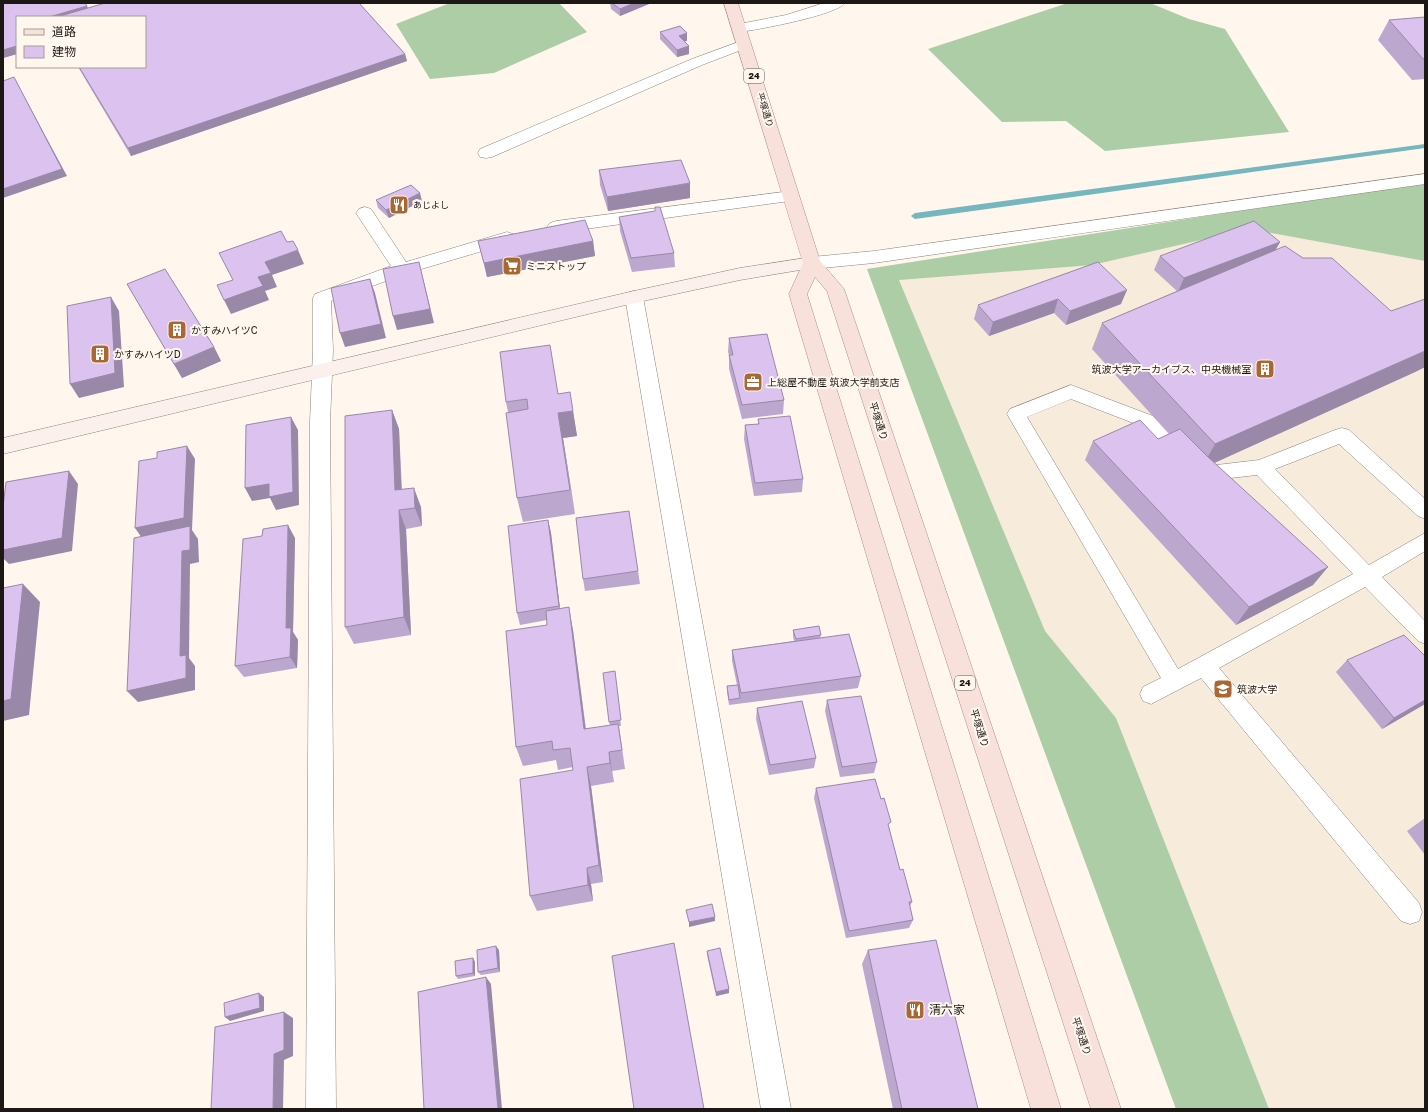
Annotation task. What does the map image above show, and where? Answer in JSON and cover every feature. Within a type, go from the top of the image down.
[{"type":"main road","name":"平塚通り","points":[[731,3],[812,263],[835,289],[1106,1109]]},
{"type":"main road","points":[[812,263],[798,294],[974,868],[1046,1109]]},
{"type":"street","points":[[739,28],[773,23],[804,16],[838,3]]},
{"type":"street","points":[[486,153],[698,62],[744,44]]},
{"type":"street","points":[[3,446],[634,297],[740,274],[1425,179]]},
{"type":"street","points":[[543,230],[566,224],[791,196]]},
{"type":"street","points":[[365,213],[402,269]]},
{"type":"street","points":[[321,1109],[320,430],[321,371],[323,350],[322,298],[402,269],[520,235]]},
{"type":"street","points":[[634,297],[776,1109]]},
{"type":"lane","points":[[1174,682],[1016,414],[1071,392],[1147,420],[1204,474],[1261,467],[1342,435],[1425,511]]},
{"type":"lane","points":[[1261,467],[1425,635]]},
{"type":"lane","points":[[1151,694],[1367,576],[1425,541]]},
{"type":"lane","points":[[1204,666],[1410,912]]},
{"type":"shaded area","name":"筑波大学","points":[[1425,182],[1425,1109],[1176,1109],[867,269]]},
{"type":"green space","points":[[450,3],[559,3],[587,32],[494,73],[430,79],[396,24]]},
{"type":"green space","points":[[1068,3],[1150,3],[1189,19],[1225,29],[1289,132],[1105,151],[1066,121],[1002,122],[928,49]]},
{"type":"green space","points":[[1425,182],[1425,261],[1249,229],[1092,265],[899,280],[1045,631],[1116,718],[1269,1109],[1176,1109],[867,269]]},
{"type":"building","points":[[3,3],[85,3],[87,6],[52,16],[16,16],[16,46],[3,50]]},
{"type":"building","points":[[105,3],[359,3],[405,54],[128,148],[80,68],[146,68],[146,16],[60,16]]},
{"type":"building","points":[[612,3],[634,3],[620,9]]},
{"type":"building","points":[[1425,17],[1425,59],[1423,59],[1389,20]]},
{"type":"building","points":[[680,26],[687,33],[679,36],[689,46],[677,50],[660,32]]},
{"type":"building","points":[[14,77],[62,169],[3,189],[3,81]]},
{"type":"building","points":[[681,160],[690,183],[607,197],[599,170]]},
{"type":"building","points":[[411,185],[420,193],[386,210],[376,200]]},
{"type":"building","points":[[655,207],[660,207],[674,253],[631,258],[619,217],[655,211]]},
{"type":"building","points":[[585,220],[593,241],[484,263],[478,241]]},
{"type":"building","points":[[1254,221],[1280,242],[1184,278],[1160,256]]},
{"type":"building","points":[[281,231],[287,242],[293,241],[298,250],[265,262],[271,273],[258,277],[263,286],[224,300],[217,285],[233,280],[219,253]]},
{"type":"building","name":"筑波大学アーカイブス、中央機械室","points":[[1285,246],[1303,258],[1332,258],[1391,311],[1425,299],[1425,351],[1215,444],[1102,323]]},
{"type":"building","points":[[419,262],[430,309],[393,316],[383,269]]},
{"type":"building","points":[[1098,262],[1127,290],[1070,311],[1058,299],[993,322],[978,305]]},
{"type":"building","name":"かすみハイツC","points":[[165,269],[214,347],[174,364],[127,284]]},
{"type":"building","points":[[370,279],[381,324],[340,333],[331,288]]},
{"type":"building","name":"かすみハイツD","points":[[111,297],[115,373],[70,384],[67,306]]},
{"type":"building","name":"上総屋不動産 筑波大学前支店","points":[[767,334],[784,400],[742,405],[729,355],[733,355],[729,338]]},
{"type":"building","points":[[550,345],[558,394],[570,392],[573,411],[558,413],[570,490],[517,498],[506,413],[528,409],[527,399],[506,402],[500,352]]},
{"type":"building","points":[[392,410],[395,490],[414,488],[415,508],[399,510],[404,617],[345,627],[345,416]]},
{"type":"building","points":[[790,416],[803,479],[755,483],[745,425],[759,424],[758,419]]},
{"type":"building","points":[[291,417],[293,492],[269,497],[269,484],[245,488],[246,425]]},
{"type":"building","points":[[1140,420],[1158,439],[1180,429],[1207,456],[1328,567],[1249,607],[1093,441]]},
{"type":"building","points":[[187,446],[184,518],[135,528],[139,461],[157,458],[157,452]]},
{"type":"building","points":[[69,471],[62,538],[3,550],[3,507],[6,482]]},
{"type":"building","points":[[629,511],[638,571],[583,579],[576,518]]},
{"type":"building","points":[[548,520],[559,606],[517,613],[508,526]]},
{"type":"building","points":[[288,525],[286,628],[291,628],[290,657],[235,666],[243,539],[262,536],[263,529]]},
{"type":"building","points":[[190,526],[190,550],[182,551],[180,656],[186,655],[186,678],[127,691],[134,538]]},
{"type":"building","points":[[23,584],[11,699],[3,701],[3,588]]},
{"type":"building","points":[[569,607],[584,729],[618,724],[622,750],[609,752],[610,763],[587,767],[599,865],[587,868],[588,885],[530,896],[520,779],[573,770],[570,748],[553,750],[552,741],[516,747],[506,631],[547,625],[546,611]]},
{"type":"building","points":[[819,626],[821,635],[796,639],[793,630]]},
{"type":"building","points":[[849,634],[861,676],[741,693],[732,650]]},
{"type":"building","points":[[1404,635],[1425,656],[1425,700],[1394,718],[1347,660]]},
{"type":"building","points":[[615,671],[621,720],[609,722],[603,673]]},
{"type":"building","points":[[738,685],[740,698],[729,700],[727,686]]},
{"type":"building","points":[[861,696],[877,762],[842,767],[827,700]]},
{"type":"building","points":[[802,701],[816,758],[770,765],[757,708]]},
{"type":"building","points":[[875,779],[881,799],[884,798],[891,822],[888,824],[900,870],[903,869],[912,902],[909,902],[913,920],[849,931],[816,788]]},
{"type":"building","points":[[712,904],[715,917],[689,922],[686,910]]},
{"type":"building","points":[[936,940],[978,1109],[902,1109],[868,950]]},
{"type":"building","points":[[674,943],[704,1109],[634,1109],[612,956]]},
{"type":"building","points":[[496,946],[498,968],[478,972],[477,950]]},
{"type":"building","points":[[720,948],[729,989],[716,992],[707,951]]},
{"type":"building","points":[[473,958],[473,973],[456,976],[455,961]]},
{"type":"building","points":[[486,977],[498,1109],[424,1109],[418,992]]},
{"type":"building","points":[[259,993],[260,1008],[225,1017],[224,1003]]},
{"type":"building","points":[[284,1012],[284,1050],[274,1054],[273,1109],[211,1109],[215,1027]]},
{"type":"waterway","points":[[915,216],[1425,146]]},
{"type":"place","name":"あじよし","points":[[399,205]]},
{"type":"place","name":"ミニストップ","points":[[512,266]]},
{"type":"place","name":"かすみハイツC","points":[[177,330]]},
{"type":"place","name":"かすみハイツD","points":[[100,354]]},
{"type":"place","name":"筑波大学アーカイブス、中央機械室","points":[[1265,369]]},
{"type":"place","name":"上総屋不動産 筑波大学前支店","points":[[753,382]]},
{"type":"place","name":"筑波大学","points":[[1223,689]]},
{"type":"place","name":"清六家","points":[[915,1010]]}]
